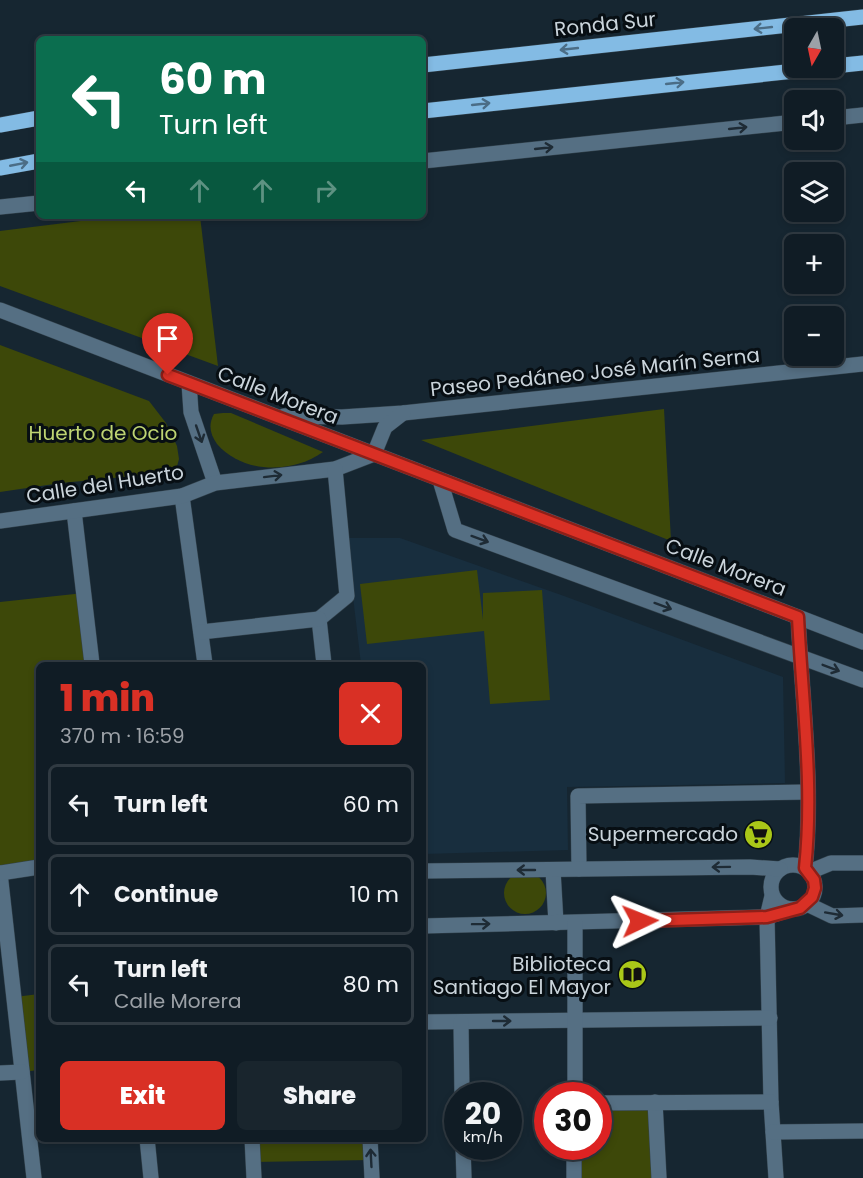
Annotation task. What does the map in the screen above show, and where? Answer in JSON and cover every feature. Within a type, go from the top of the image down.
[{"type":"main road","name":"Ronda Sur","points":[[426,64],[863,17]]},
{"type":"main road","points":[[844,65],[863,63]]},
{"type":"main road","points":[[426,111],[784,72]]},
{"type":"main road","points":[[0,125],[36,119]]},
{"type":"main road","points":[[0,168],[36,161]]},
{"type":"street","points":[[844,117],[863,115]]},
{"type":"street","points":[[426,161],[784,123]]},
{"type":"street","points":[[0,207],[36,203]]},
{"type":"street","name":"Calle Morera","points":[[0,310],[863,642]]},
{"type":"street","name":"Paseo Pedáneo José Marín Serna","points":[[275,416],[342,417],[403,413],[863,364]]},
{"type":"street","points":[[189,383],[191,412],[215,483]]},
{"type":"street","points":[[374,454],[385,427],[403,413]]},
{"type":"street","name":"Calle del Huerto","points":[[0,521],[182,496],[215,483],[335,469],[374,454]]},
{"type":"street","points":[[201,632],[319,619],[346,596],[335,469]]},
{"type":"street","points":[[440,480],[455,530],[863,680]]},
{"type":"street","points":[[182,496],[205,662]]},
{"type":"street","points":[[74,511],[92,662]]},
{"type":"street","points":[[798,617],[808,792],[807,870]]},
{"type":"street","points":[[319,619],[324,662]]},
{"type":"street","points":[[579,869],[578,796],[808,792]]},
{"type":"street","points":[[807,870],[831,863],[863,862]]},
{"type":"street","points":[[426,871],[750,867],[780,869],[797,865],[807,870],[814,880],[815,888],[812,897],[799,906],[767,917],[426,926]]},
{"type":"street","points":[[34,1178],[22,1072],[6,976],[0,873],[36,867]]},
{"type":"street","points":[[776,1178],[771,1101],[767,917],[772,896],[771,881],[780,869]]},
{"type":"street","points":[[554,870],[556,923]]},
{"type":"street","points":[[772,896],[784,908],[799,906],[832,916],[863,915]]},
{"type":"street","points":[[575,922],[575,1082]]},
{"type":"street","points":[[426,1022],[770,1018]]},
{"type":"street","points":[[461,1022],[462,1082]]},
{"type":"street","points":[[0,1073],[22,1072]]},
{"type":"street","points":[[612,1103],[771,1101]]},
{"type":"street","points":[[655,1102],[659,1178]]},
{"type":"street","points":[[773,1132],[863,1131]]},
{"type":"street","points":[[147,1142],[151,1178]]},
{"type":"street","points":[[252,1142],[254,1178]]},
{"type":"street","points":[[370,1142],[372,1178]]},
{"type":"street","points":[[463,1160],[464,1178]]},
{"type":"street","points":[[574,1160],[574,1178]]},
{"type":"shaded area","points":[[346,538],[400,538],[783,677],[785,783],[567,787],[568,850],[426,854],[426,662],[361,662]]},
{"type":"green space","points":[[97,219],[200,219],[218,366],[0,286],[0,231]]},
{"type":"green space","name":"Huerto de Ocio","points":[[0,345],[149,401],[166,423],[177,446],[179,459],[176,470],[0,492]]},
{"type":"green space","points":[[664,409],[671,541],[421,440]]},
{"type":"green space","points":[[231,413],[323,452],[311,459],[283,467],[254,466],[240,461],[217,444],[211,433],[210,426],[214,414]]},
{"type":"green space","points":[[477,570],[483,620],[483,593],[542,590],[550,700],[490,704],[484,631],[367,644],[360,584]]},
{"type":"green space","points":[[84,593],[92,662],[36,662],[36,867],[0,873],[0,602]]},
{"type":"green space","points":[[525,872],[540,878],[546,893],[540,908],[525,914],[510,908],[504,893],[510,878]]},
{"type":"green space","points":[[36,994],[36,1070],[22,1072],[15,997]]},
{"type":"green space","points":[[655,1102],[659,1178],[574,1178],[574,1160],[612,1160],[612,1103]]},
{"type":"green space","points":[[252,1142],[370,1142],[371,1160],[254,1162]]},
{"type":"place","name":"Supermercado","points":[[759,834]]},
{"type":"place","name":"Biblioteca Santiago El Mayor","points":[[632,975]]},
{"type":"route","points":[[168,375],[798,617],[808,792],[808,844],[805,868],[814,880],[815,888],[812,897],[800,908],[767,917],[640,921]]}]
